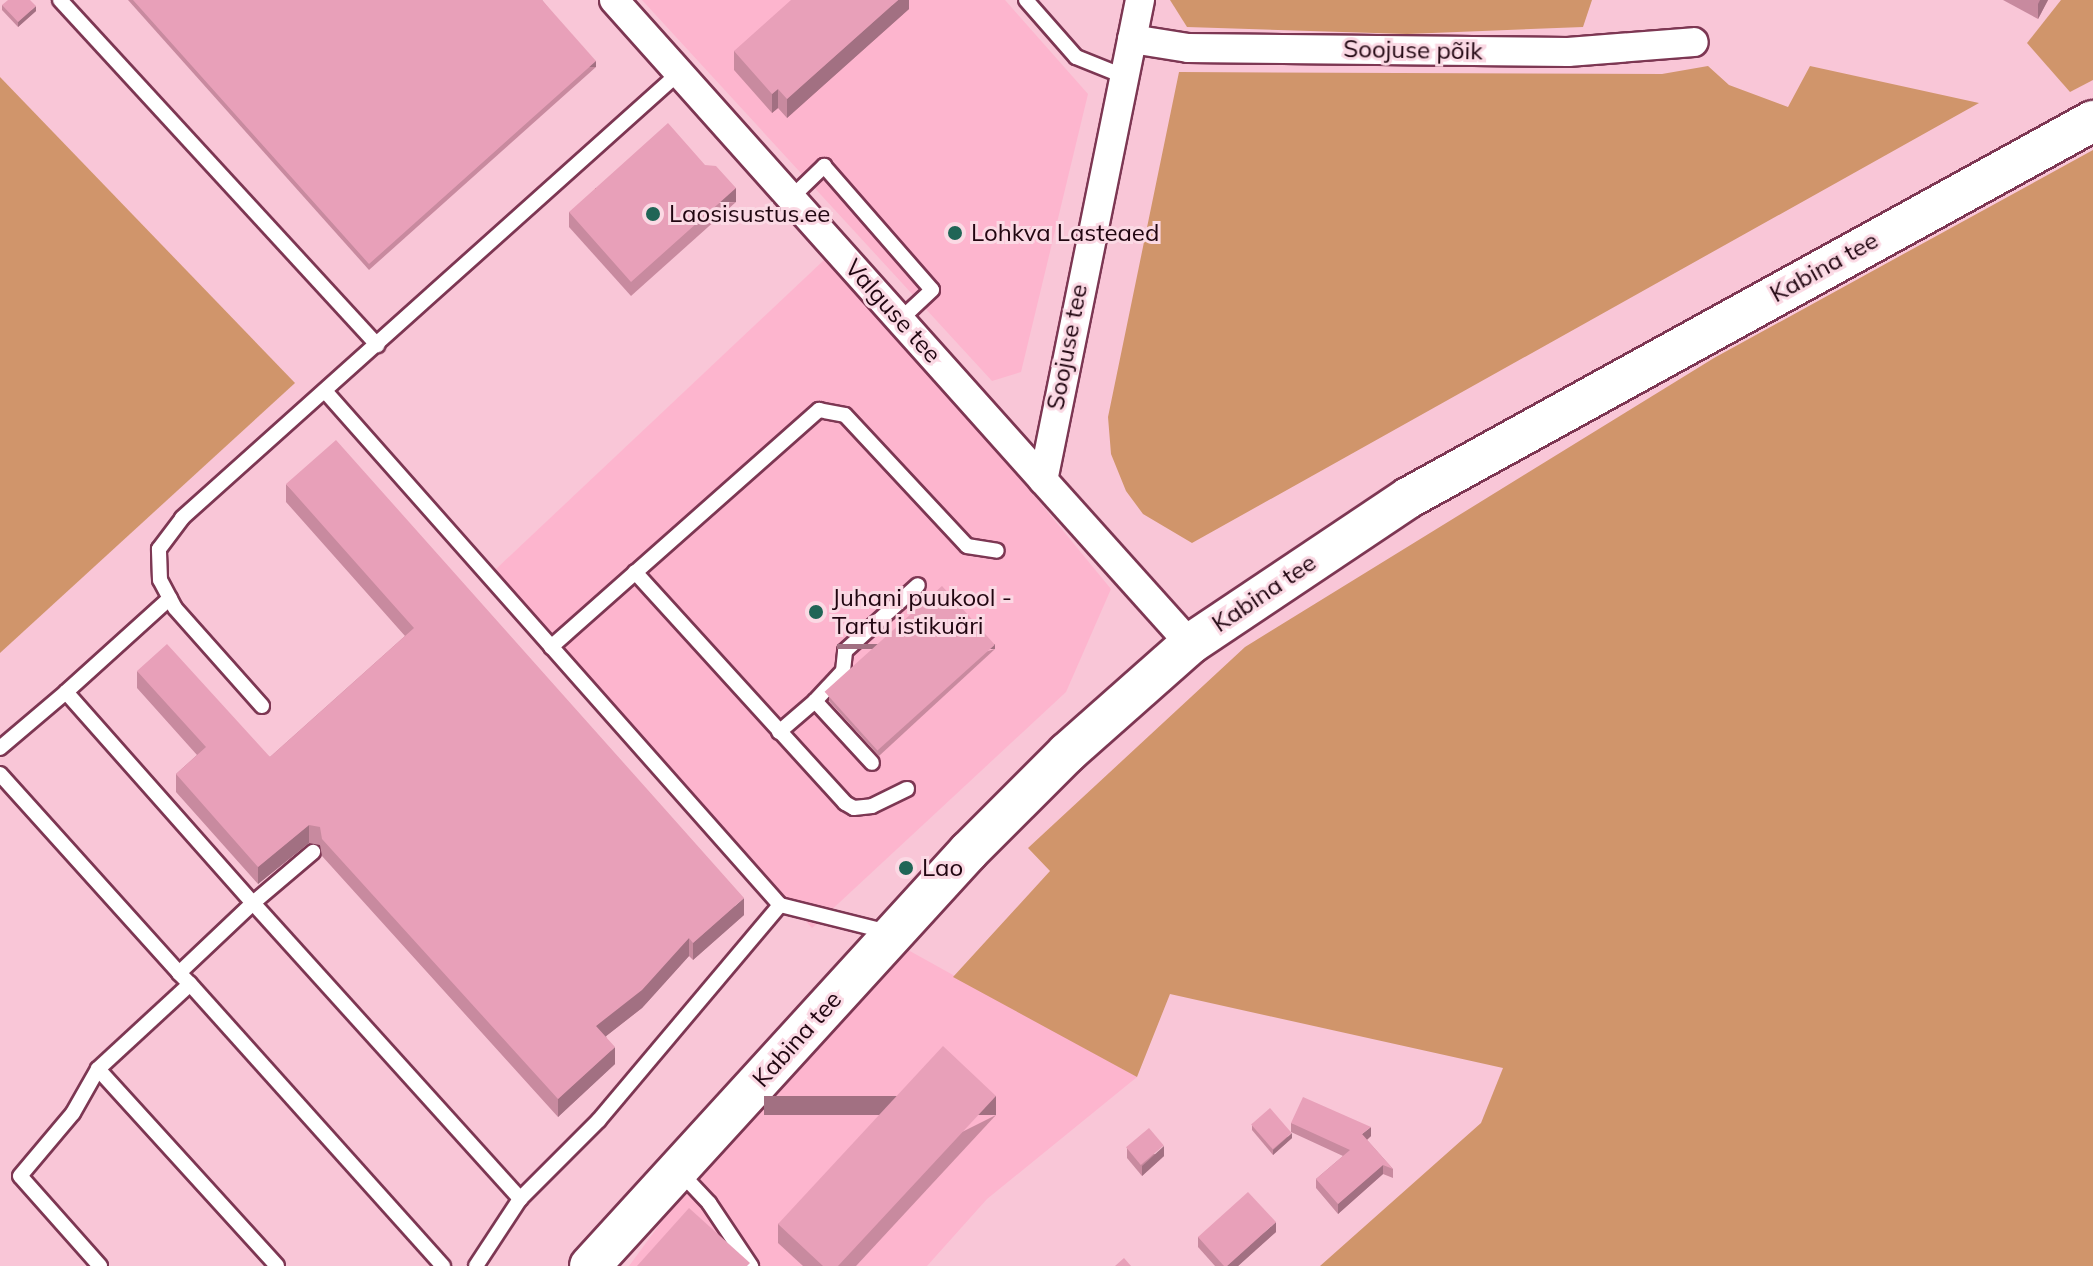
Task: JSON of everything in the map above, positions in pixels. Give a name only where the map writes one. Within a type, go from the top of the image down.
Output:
[{"type":"street","name":"Valguse tee","points":[[614,0],[1043,480]]},
{"type":"street","name":"Soojuse tee","points":[[1043,480],[1140,0]]},
{"type":"street","name":"Soojuse põik","points":[[1132,39],[1188,48],[1568,52],[1694,42]]},
{"type":"street","name":"Kabina tee","points":[[590,1266],[892,934],[1067,753],[1190,644],[1408,498],[2093,121]]},
{"type":"street","points":[[1043,480],[1190,644]]},
{"type":"lane","points":[[60,0],[377,345]]},
{"type":"lane","points":[[1026,0],[1076,57],[1123,76]]},
{"type":"lane","points":[[262,706],[170,598],[160,580],[159,549],[182,518],[680,72]]},
{"type":"lane","points":[[792,197],[824,166],[932,290],[901,319]]},
{"type":"lane","points":[[325,391],[780,905],[892,934]]},
{"type":"lane","points":[[551,647],[819,410],[845,415],[967,546],[997,551]]},
{"type":"lane","points":[[635,572],[779,732],[854,808],[882,803],[907,789]]},
{"type":"lane","points":[[779,732],[843,671],[845,651],[918,585]]},
{"type":"lane","points":[[0,748],[170,598]]},
{"type":"lane","points":[[66,692],[520,1199]]},
{"type":"lane","points":[[815,701],[872,763]]},
{"type":"lane","points":[[0,774],[443,1266]]},
{"type":"lane","points":[[179,973],[313,852]]},
{"type":"lane","points":[[476,1266],[520,1199],[599,1120],[780,905]]},
{"type":"lane","points":[[100,1266],[20,1176],[73,1113],[98,1069],[190,984]]},
{"type":"lane","points":[[98,1069],[277,1266]]},
{"type":"lane","points":[[627,1250],[678,1170],[709,1203],[751,1266]]},
{"type":"shaded area","name":"Lohkva Lasteaed","points":[[642,0],[1005,0],[1088,94],[1021,372],[992,381]]},
{"type":"shaded area","points":[[1170,0],[1592,0],[1583,27],[1407,34],[1187,27]]},
{"type":"shaded area","points":[[2061,0],[2093,0],[2093,80],[2070,92],[2027,43]]},
{"type":"shaded area","points":[[1708,66],[1729,85],[1788,107],[1810,66],[1979,103],[1192,543],[1143,514],[1126,491],[1111,454],[1108,417],[1179,72],[1662,74]]},
{"type":"shaded area","points":[[0,77],[295,383],[0,653]]},
{"type":"shaded area","points":[[2093,150],[2093,1266],[1320,1266],[1481,1123],[1503,1068],[1170,994],[1137,1077],[953,977],[1050,871],[1028,848],[1245,647],[1714,358]]},
{"type":"shaded area","name":"Juhani puukool - Tartu istikuäri","points":[[824,260],[1005,460],[1111,589],[1066,692],[812,928],[495,570]]},
{"type":"shaded area","points":[[908,950],[1137,1077],[987,1199],[927,1266],[629,1266],[668,1213]]},
{"type":"building","points":[[8,0],[30,0],[36,6],[18,22],[2,5]]},
{"type":"building","points":[[133,0],[542,0],[596,61],[369,264]]},
{"type":"building","points":[[791,0],[898,0],[787,99],[778,89],[772,94],[734,51]]},
{"type":"building","name":"Laosisustus.ee","points":[[668,123],[705,165],[716,166],[736,188],[631,282],[569,212]]},
{"type":"building","points":[[336,440],[744,898],[693,943],[689,938],[642,990],[596,1026],[615,1047],[558,1099],[322,839],[320,827],[309,825],[258,867],[176,774],[206,747],[137,671],[167,644],[270,757],[414,628],[286,484]]},
{"type":"building","points":[[942,586],[995,645],[877,750],[825,692]]},
{"type":"building","points":[[943,1046],[996,1096],[838,1266],[823,1266],[778,1224]]},
{"type":"building","points":[[1303,1097],[1371,1127],[1362,1134],[1393,1169],[1383,1165],[1338,1204],[1316,1179],[1350,1150],[1291,1123]]},
{"type":"building","points":[[1270,1108],[1292,1133],[1273,1149],[1251,1124]]},
{"type":"building","points":[[1149,1128],[1164,1146],[1141,1165],[1126,1147]]},
{"type":"building","points":[[1248,1192],[1276,1222],[1224,1266],[1198,1237]]},
{"type":"building","points":[[689,1208],[750,1263],[747,1266],[637,1266]]},
{"type":"building","points":[[1124,1258],[1131,1266],[1115,1266]]},
{"type":"place","name":"Laosisustus.ee","points":[[653,214]]},
{"type":"place","name":"Lohkva Lasteaed","points":[[955,233]]},
{"type":"place","name":"Juhani puukool - Tartu istikuäri","points":[[816,612]]},
{"type":"place","name":"Lao","points":[[906,868]]}]
